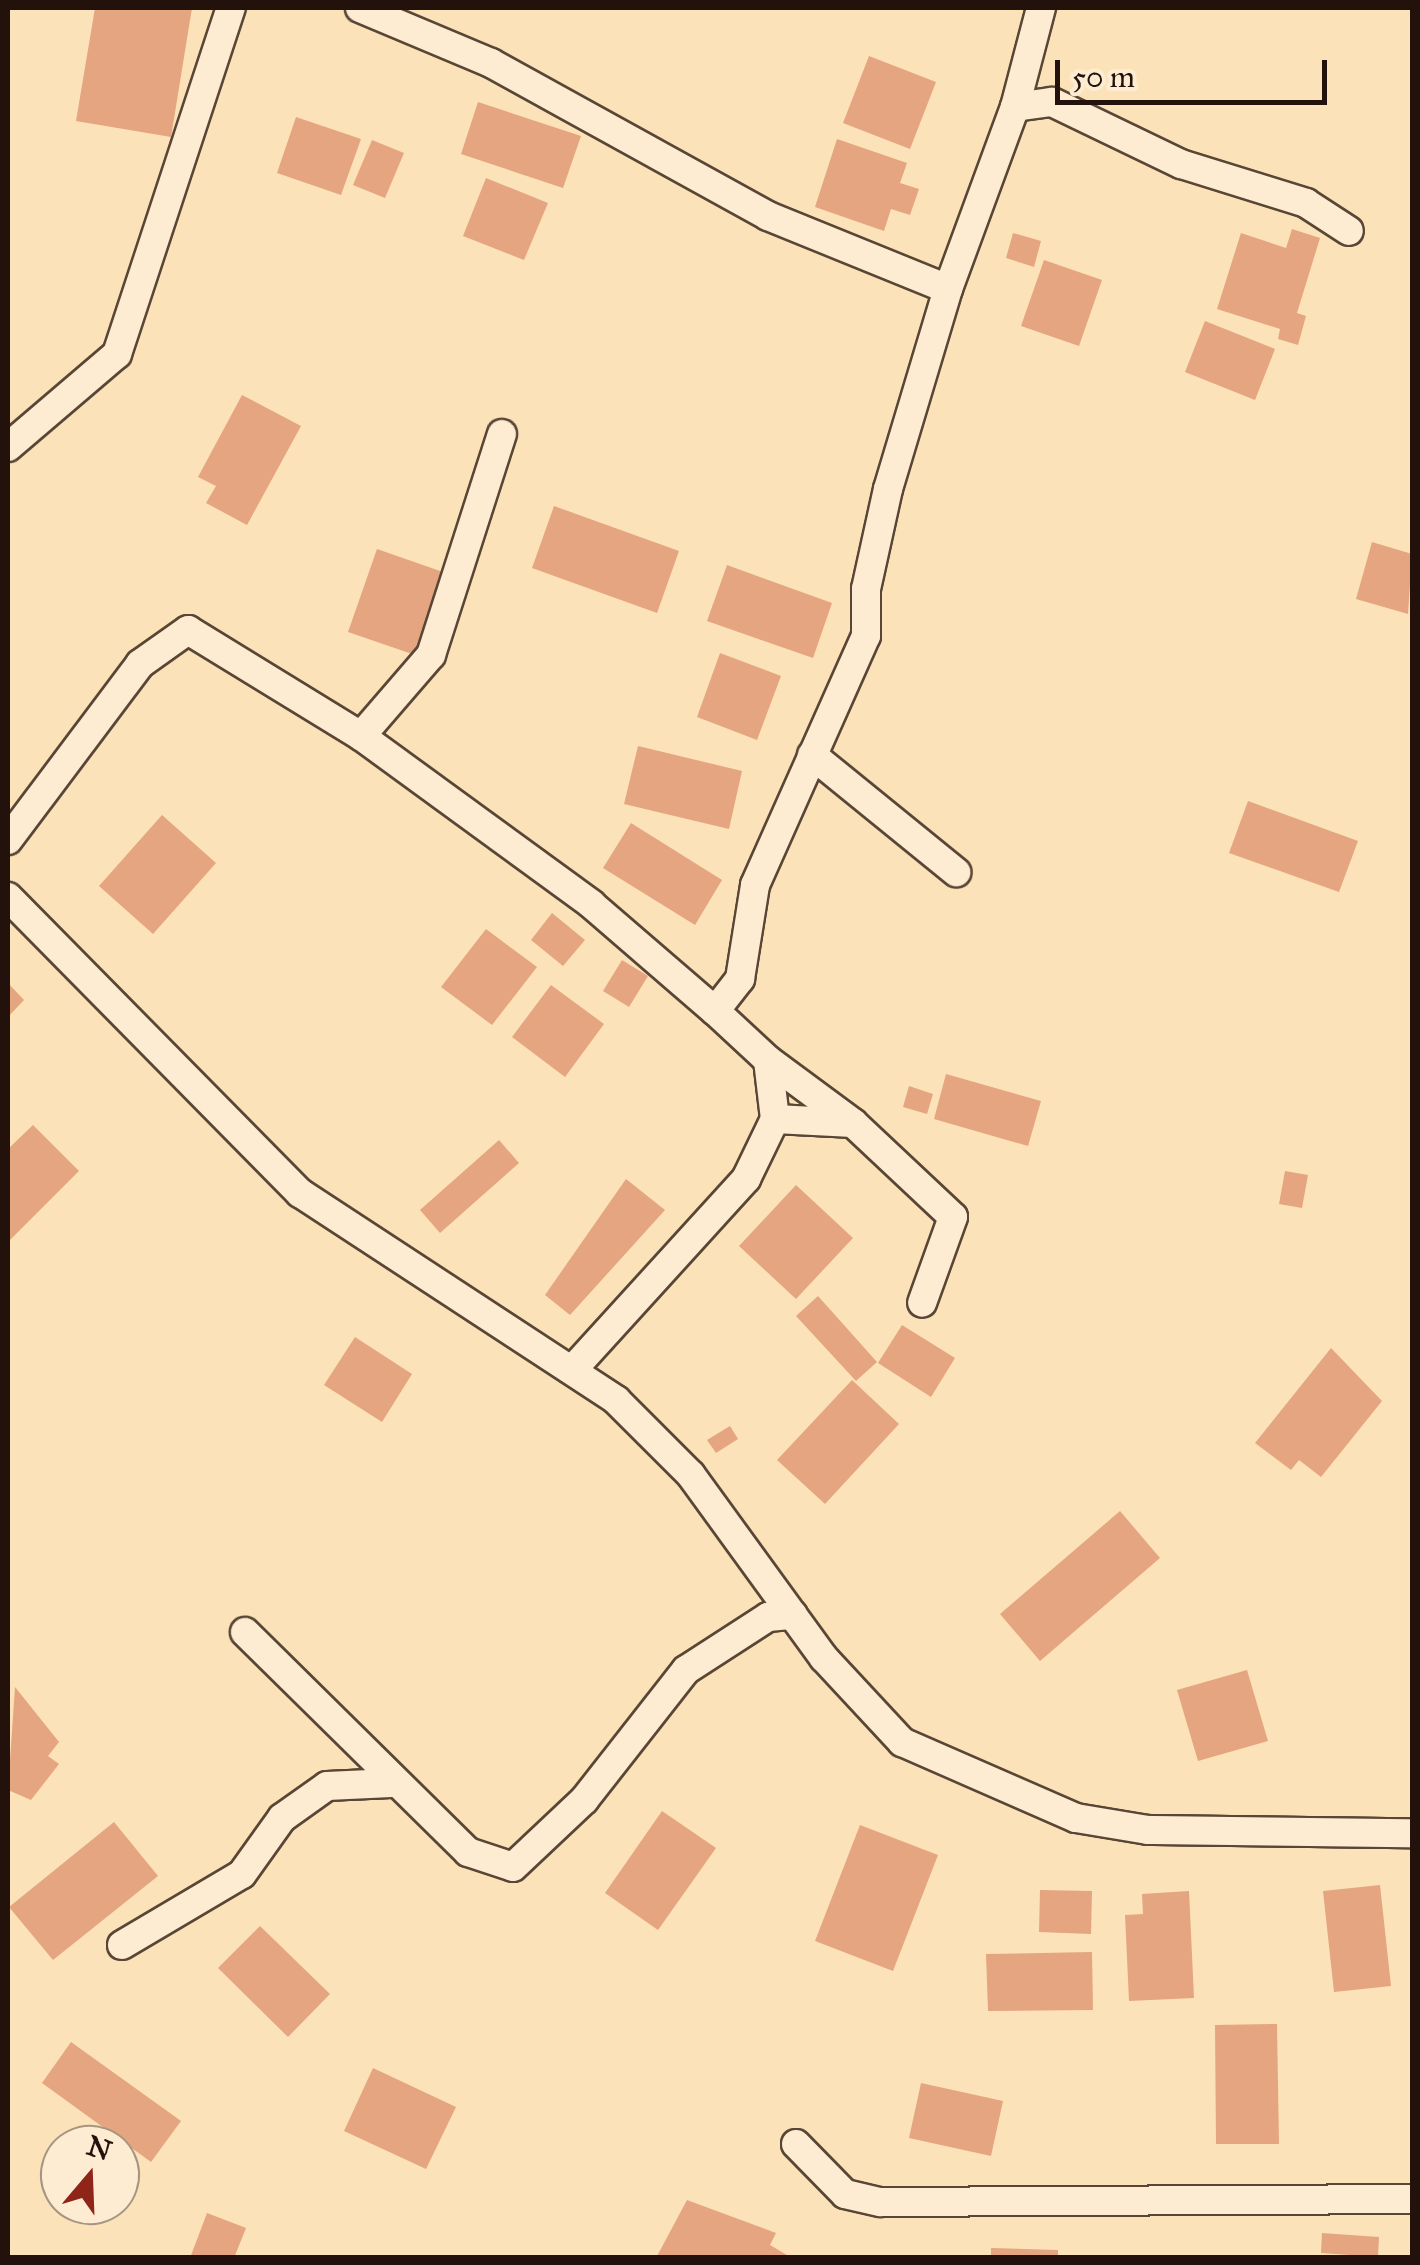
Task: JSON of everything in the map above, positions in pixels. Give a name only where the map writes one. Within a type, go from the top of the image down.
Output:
[{"type":"street","points":[[8,447],[117,354],[231,8]]},
{"type":"street","points":[[360,8],[491,63],[768,216],[948,289]]},
{"type":"street","points":[[715,1012],[740,979],[755,885],[866,636],[866,588],[888,489],[948,289],[1015,107],[1041,8]]},
{"type":"street","points":[[1015,107],[1052,102],[1181,164],[1306,204],[1349,230]]},
{"type":"street","points":[[360,736],[430,655],[502,434]]},
{"type":"street","points":[[8,840],[140,664],[188,630],[360,736],[591,904],[768,1060],[853,1123],[954,1217],[922,1304]]},
{"type":"street","points":[[812,755],[956,872]]},
{"type":"street","points":[[8,897],[300,1192],[574,1368],[692,1475],[794,1615],[902,1742],[1076,1818],[1148,1830],[1412,1833]]},
{"type":"street","points":[[574,1368],[746,1179],[775,1119],[768,1060]]},
{"type":"street","points":[[775,1119],[853,1123]]},
{"type":"street","points":[[245,1632],[391,1782],[468,1852],[512,1867],[584,1800],[686,1670],[768,1617],[794,1615]]},
{"type":"street","points":[[122,1944],[242,1874],[282,1818],[327,1786],[391,1782]]},
{"type":"street","points":[[796,2144],[845,2194],[881,2202],[1412,2199]]},
{"type":"building","points":[[95,8],[192,8],[171,137],[76,121]]},
{"type":"building","points":[[869,56],[936,82],[910,149],[843,123]]},
{"type":"building","points":[[478,102],[581,136],[563,188],[461,154]]},
{"type":"building","points":[[296,117],[361,139],[341,195],[277,173]]},
{"type":"building","points":[[837,139],[907,163],[900,183],[919,189],[910,215],[891,209],[884,231],[815,207]]},
{"type":"building","points":[[372,140],[404,153],[385,198],[353,185]]},
{"type":"building","points":[[486,178],[548,203],[524,260],[463,236]]},
{"type":"building","points":[[1292,229],[1320,238],[1297,313],[1306,316],[1298,345],[1278,339],[1280,329],[1217,309],[1241,233],[1286,248]]},
{"type":"building","points":[[1013,233],[1041,241],[1034,267],[1006,258]]},
{"type":"building","points":[[1044,260],[1102,280],[1079,346],[1021,326]]},
{"type":"building","points":[[1205,321],[1275,349],[1255,400],[1185,372]]},
{"type":"building","points":[[242,395],[301,426],[247,525],[206,503],[216,486],[198,477]]},
{"type":"building","points":[[554,506],[679,551],[657,613],[532,568]]},
{"type":"building","points":[[1372,542],[1412,554],[1408,614],[1356,599]]},
{"type":"building","points":[[377,549],[443,572],[415,655],[348,632]]},
{"type":"building","points":[[727,565],[832,603],[813,658],[707,621]]},
{"type":"building","points":[[720,653],[781,676],[757,740],[697,717]]},
{"type":"building","points":[[638,746],[742,771],[729,829],[624,804]]},
{"type":"building","points":[[1248,801],[1358,841],[1339,892],[1229,853]]},
{"type":"building","points":[[162,815],[216,863],[153,934],[99,886]]},
{"type":"building","points":[[631,823],[722,880],[695,925],[603,868]]},
{"type":"building","points":[[552,913],[585,940],[563,966],[531,940]]},
{"type":"building","points":[[486,929],[537,967],[492,1025],[441,987]]},
{"type":"building","points":[[622,960],[648,976],[629,1007],[603,991]]},
{"type":"building","points":[[8,983],[24,1000],[8,1017]]},
{"type":"building","points":[[551,985],[604,1024],[565,1077],[512,1037]]},
{"type":"building","points":[[946,1074],[1041,1101],[1028,1146],[934,1119]]},
{"type":"building","points":[[909,1086],[933,1094],[927,1114],[903,1107]]},
{"type":"building","points":[[33,1125],[79,1171],[8,1242],[8,1149]]},
{"type":"building","points":[[499,1140],[519,1163],[440,1233],[420,1210]]},
{"type":"building","points":[[1285,1171],[1308,1175],[1302,1208],[1279,1204]]},
{"type":"building","points":[[626,1179],[665,1210],[570,1315],[545,1295]]},
{"type":"building","points":[[796,1185],[853,1238],[796,1299],[739,1246]]},
{"type":"building","points":[[818,1296],[877,1362],[856,1381],[796,1316]]},
{"type":"building","points":[[902,1325],[955,1358],[931,1397],[878,1363]]},
{"type":"building","points":[[355,1337],[412,1374],[382,1422],[324,1385]]},
{"type":"building","points":[[1331,1348],[1382,1401],[1321,1477],[1299,1460],[1291,1470],[1255,1443]]},
{"type":"building","points":[[852,1380],[899,1424],[825,1504],[777,1460]]},
{"type":"building","points":[[730,1426],[738,1439],[716,1453],[707,1440]]},
{"type":"building","points":[[1120,1511],[1160,1558],[1040,1661],[1000,1614]]},
{"type":"building","points":[[1247,1670],[1268,1741],[1198,1761],[1177,1690]]},
{"type":"building","points":[[15,1687],[59,1742],[48,1756],[59,1764],[31,1800],[8,1790]]},
{"type":"building","points":[[662,1811],[716,1848],[658,1930],[605,1893]]},
{"type":"building","points":[[114,1822],[158,1876],[53,1960],[9,1907]]},
{"type":"building","points":[[860,1825],[938,1855],[893,1971],[815,1941]]},
{"type":"building","points":[[1380,1885],[1391,1986],[1334,1992],[1323,1891]]},
{"type":"building","points":[[1040,1890],[1092,1891],[1091,1934],[1039,1932]]},
{"type":"building","points":[[1189,1891],[1194,1998],[1129,2001],[1125,1915],[1143,1914],[1142,1894]]},
{"type":"building","points":[[260,1926],[330,1994],[288,2037],[218,1968]]},
{"type":"building","points":[[1092,1952],[1093,2010],[988,2011],[986,1954]]},
{"type":"building","points":[[1277,2024],[1279,2144],[1216,2144],[1215,2025]]},
{"type":"building","points":[[71,2042],[181,2121],[151,2162],[140,2154],[140,2125],[100,2125],[42,2083]]},
{"type":"building","points":[[373,2068],[456,2107],[426,2169],[344,2131]]},
{"type":"building","points":[[921,2083],[1003,2101],[991,2156],[909,2138]]},
{"type":"building","points":[[687,2200],[776,2233],[770,2245],[792,2258],[656,2258]]},
{"type":"building","points":[[207,2213],[246,2228],[234,2258],[190,2258]]},
{"type":"building","points":[[1322,2233],[1379,2237],[1378,2257],[1321,2253]]},
{"type":"building","points":[[991,2248],[1058,2250],[1058,2258],[991,2258]]}]
